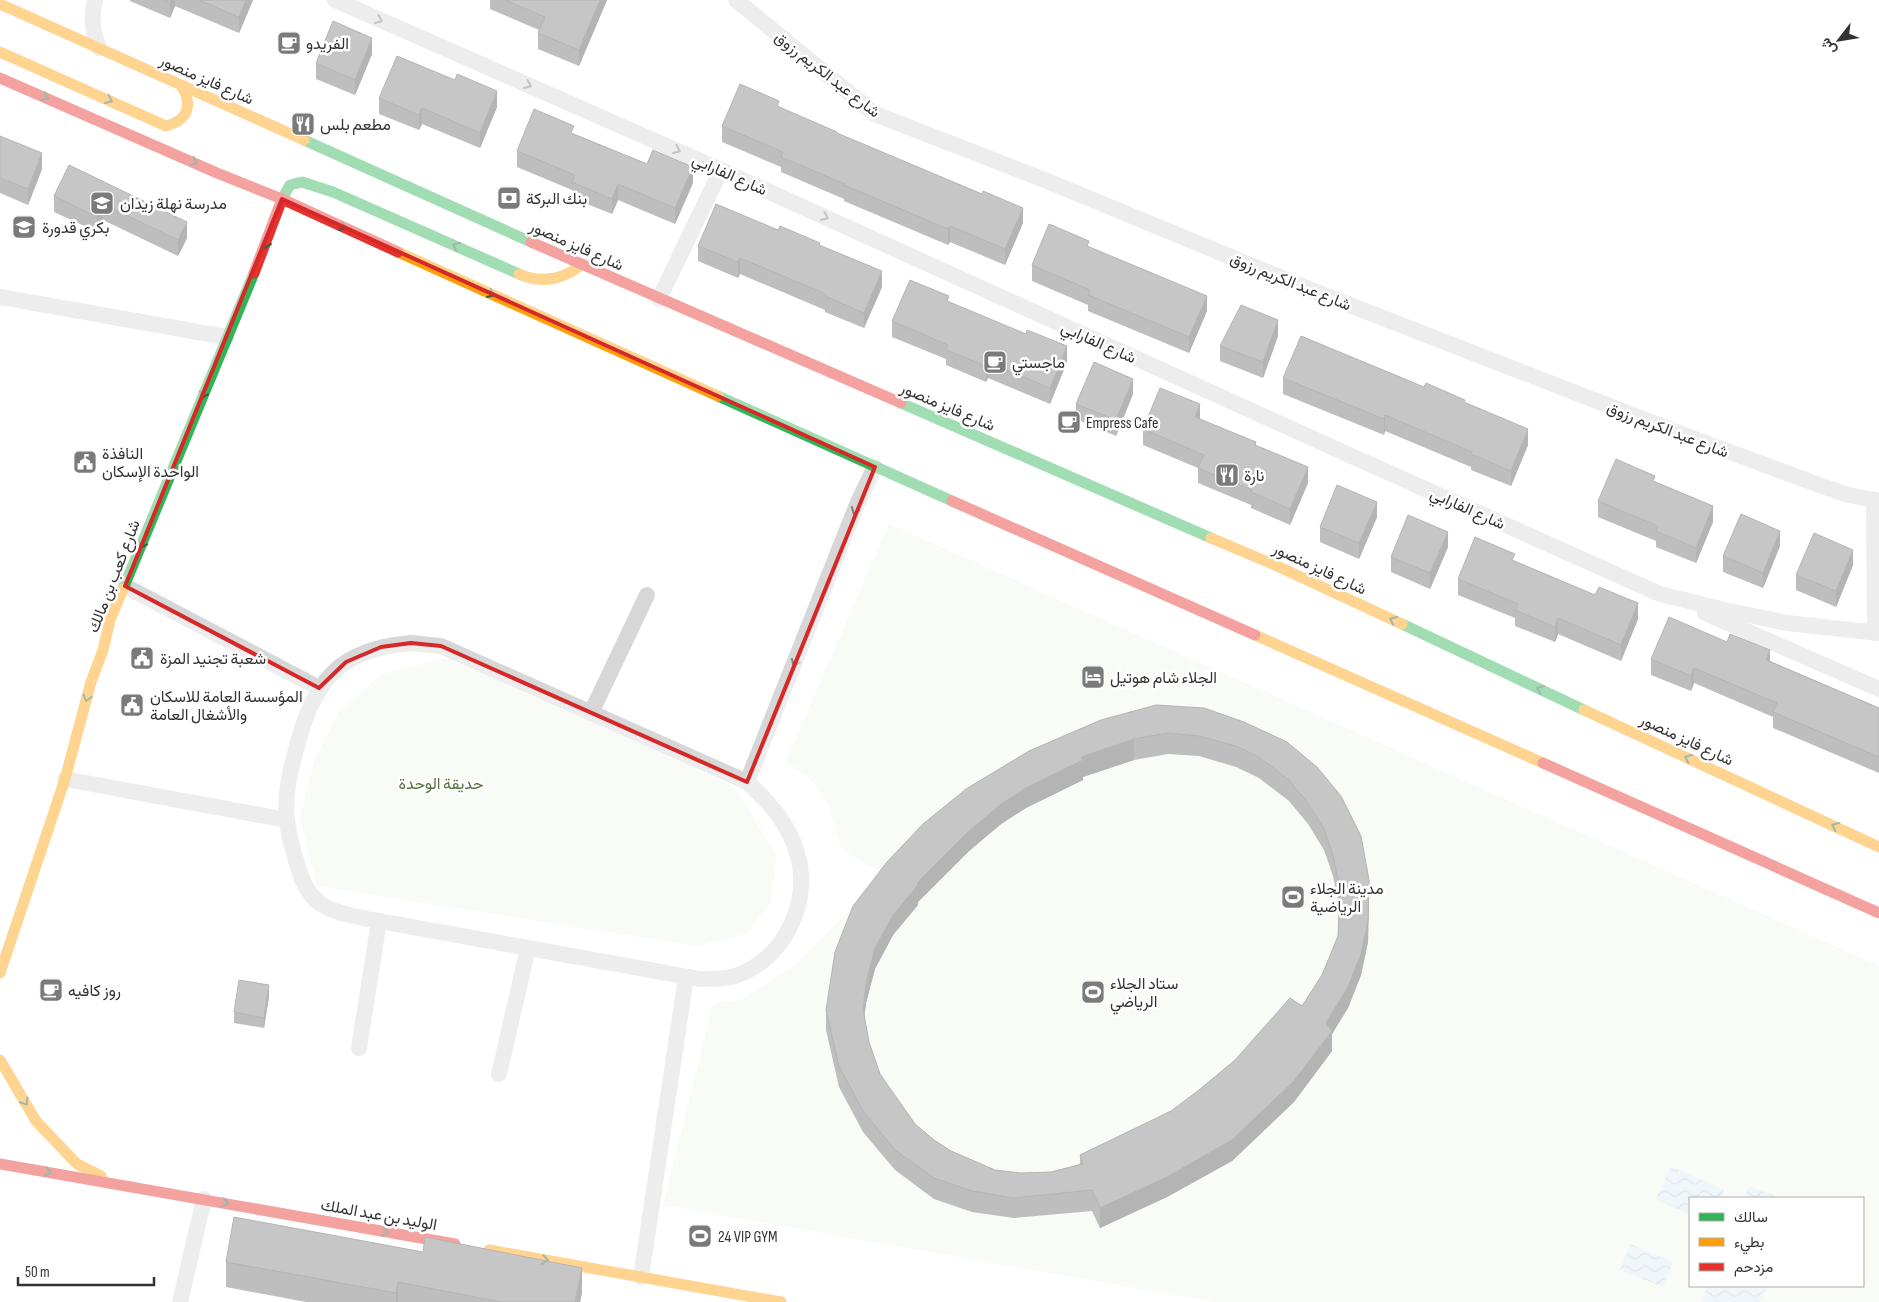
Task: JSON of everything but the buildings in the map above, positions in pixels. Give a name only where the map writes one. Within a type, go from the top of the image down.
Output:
[{"type":"main road","name":"شارع فايز منصور","points":[[0,4],[580,265],[1277,566],[1879,847]]},
{"type":"main road","points":[[0,52],[166,126],[180,121],[186,115],[188,99],[186,91],[180,84]]},
{"type":"main road","points":[[0,78],[217,173],[282,199],[876,468],[1191,606],[1879,913]]},
{"type":"main road","points":[[282,199],[290,185],[302,182],[333,192],[529,278],[538,280],[548,281],[566,276],[580,265]]},
{"type":"main road","name":"شارع كعب بن مالك","points":[[0,973],[64,779],[91,682],[103,650],[110,620],[226,337],[263,252],[282,199]]},
{"type":"main road","points":[[0,1060],[36,1121],[77,1164],[118,1184]]},
{"type":"main road","name":"الوليد بن عبد الملك","points":[[0,1164],[781,1302]]},
{"type":"street","points":[[95,0],[92,26],[99,48]]},
{"type":"street","name":"شارع الفارابي","points":[[334,0],[721,170],[1660,594],[1787,623],[1877,633]]},
{"type":"street","name":"شارع عبد الكريم رزوق","points":[[736,0],[875,114],[1047,181],[1311,290],[1688,437],[1822,486],[1877,501]]},
{"type":"street","points":[[659,299],[721,170]]},
{"type":"street","points":[[0,297],[226,337]]},
{"type":"street","points":[[747,782],[858,502],[876,468]]},
{"type":"street","points":[[1877,501],[1877,633]]},
{"type":"street","points":[[125,586],[319,688]]},
{"type":"street","points":[[1660,594],[1879,689]]},
{"type":"street","points":[[591,713],[647,595]]},
{"type":"street","points":[[396,644],[441,646],[591,713],[747,782],[766,800],[782,820],[798,854],[801,894],[796,914],[788,932],[776,948],[761,962],[744,973],[715,979],[686,977],[379,921],[330,910],[314,899],[304,884],[291,844],[287,820],[286,803],[291,768],[304,722],[319,688],[331,674],[346,662],[363,654],[396,644]]},
{"type":"street","points":[[64,779],[287,820]]},
{"type":"street","points":[[359,1048],[379,921]]},
{"type":"street","points":[[499,1074],[528,948]]},
{"type":"street","points":[[640,1277],[686,977]]},
{"type":"street","points":[[180,1302],[204,1200]]},
{"type":"highlighted area","points":[[282,199],[875,467],[747,782],[441,646],[411,643],[381,647],[346,662],[319,688],[125,586]]},
{"type":"green space","name":"مدينة الجلاء الرياضية","points":[[889,524],[1879,966],[1879,1302],[1215,1302],[663,1205],[713,1004],[742,999],[797,964],[884,874],[841,849],[829,805],[811,780],[786,761]]},
{"type":"green space","name":"حديقة الوحدة","points":[[454,656],[734,787],[777,855],[770,904],[746,934],[697,946],[317,886],[300,818],[314,761],[339,711],[382,674]]},
{"type":"water","points":[[1671,1166],[1724,1190],[1721,1197],[1689,1197],[1689,1215],[1656,1199]]},
{"type":"water","points":[[1749,1186],[1776,1197],[1744,1197]]},
{"type":"water","points":[[1630,1244],[1673,1262],[1663,1287],[1620,1270]]},
{"type":"water","points":[[1708,1287],[1767,1287],[1760,1302],[1701,1302]]},
{"type":"traffic: fast","points":[[304,140],[531,242]]},
{"type":"traffic: fast","points":[[282,199],[290,185],[302,182],[333,192],[519,274]]},
{"type":"traffic: fast","points":[[123,589],[254,273]]},
{"type":"traffic: fast","points":[[718,396],[952,501]]},
{"type":"traffic: fast","points":[[901,403],[1211,538]]},
{"type":"traffic: fast","points":[[1402,624],[1584,710]]},
{"type":"traffic: slow","points":[[0,4],[304,140]]},
{"type":"traffic: slow","points":[[0,52],[166,126],[180,120],[187,110],[187,99],[181,85]]},
{"type":"traffic: slow","points":[[398,252],[718,396]]},
{"type":"traffic: slow","points":[[519,274],[536,279],[552,279],[567,274],[581,265]]},
{"type":"traffic: slow","points":[[1211,538],[1277,566],[1402,624]]},
{"type":"traffic: slow","points":[[0,973],[65,779],[110,620],[123,589]]},
{"type":"traffic: slow","points":[[1255,635],[1543,763]]},
{"type":"traffic: slow","points":[[1584,710],[1879,847]]},
{"type":"traffic: slow","points":[[0,1060],[36,1121],[77,1164],[101,1176]]},
{"type":"traffic: slow","points":[[489,1250],[781,1302]]},
{"type":"traffic: jam","points":[[0,78],[217,173],[282,199],[398,252]]},
{"type":"traffic: jam","points":[[254,273],[282,199]]},
{"type":"traffic: jam","points":[[531,242],[901,403]]},
{"type":"traffic: jam","points":[[952,501],[1255,635]]},
{"type":"traffic: jam","points":[[1543,763],[1879,913]]},
{"type":"traffic: jam","points":[[0,1164],[455,1244]]},
{"type":"place","name":"الفريدو","points":[[289,43]]},
{"type":"place","name":"مطعم بلس","points":[[303,124]]},
{"type":"place","name":"بنك البركة","points":[[509,198]]},
{"type":"place","name":"مدرسة نهلة زيدان","points":[[102,203]]},
{"type":"place","name":"بكري قدورة","points":[[24,227]]},
{"type":"place","name":"ماجستي","points":[[995,362]]},
{"type":"place","name":"Empress Cafe","points":[[1069,422]]},
{"type":"place","name":"النافذة الواحدة الإسكان","points":[[85,462]]},
{"type":"place","name":"نارة","points":[[1227,475]]},
{"type":"place","name":"شعبة تجنيد المزة","points":[[142,658]]},
{"type":"place","name":"الجلاء شام هوتيل","points":[[1093,677]]},
{"type":"place","name":"المؤسسة العامة للاسكان والأشغال العامة","points":[[132,705]]},
{"type":"place","name":"مدينة الجلاء الرياضية","points":[[1293,897]]},
{"type":"place","name":"روز كافيه","points":[[51,990]]},
{"type":"place","name":"ستاد الجلاء الرياضي","points":[[1093,992]]},
{"type":"place","name":"24 VIP GYM","points":[[700,1236]]}]
